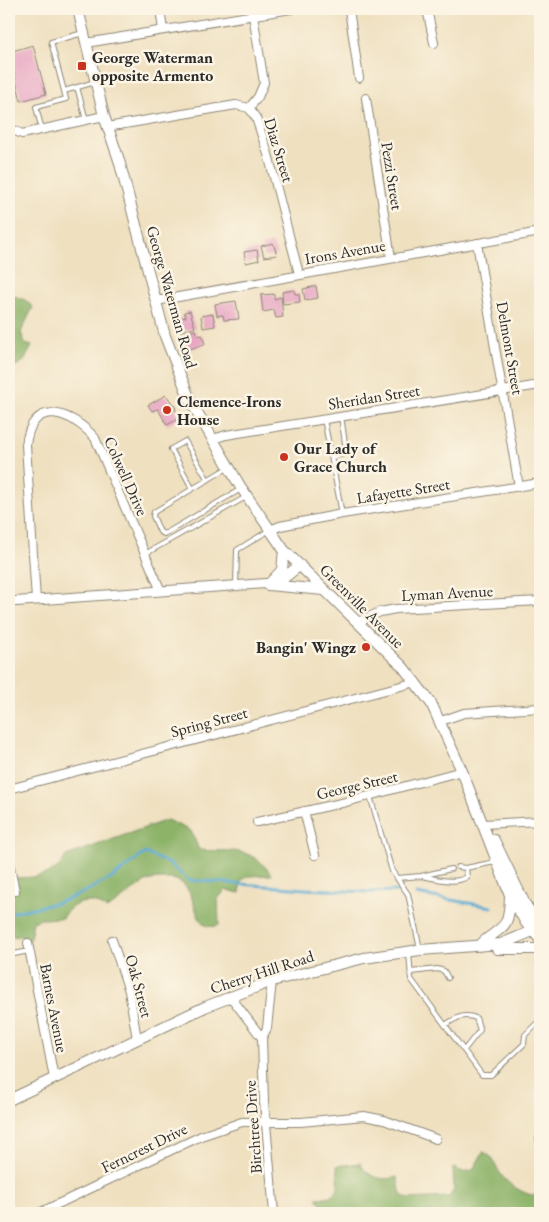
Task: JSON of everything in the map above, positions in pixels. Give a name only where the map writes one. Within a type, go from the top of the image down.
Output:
[{"type":"main road","name":"George Waterman Road","points":[[78,9],[107,127],[119,160],[156,301],[178,373],[190,400],[229,468],[284,550],[300,565]]},
{"type":"main road","points":[[268,585],[282,570],[284,550]]},
{"type":"main road","name":"Greenville Avenue","points":[[280,580],[300,565],[416,682],[441,720],[500,861],[538,931]]},
{"type":"main road","points":[[268,585],[324,590]]},
{"type":"main road","name":"Greenville Avenue","points":[[500,861],[510,895],[538,931]]},
{"type":"main road","points":[[478,946],[505,925],[510,910],[510,895]]},
{"type":"main road","name":"Cherry Hill Road","points":[[9,1100],[230,996],[272,981],[364,958],[420,950],[501,944],[538,931]]},
{"type":"main road","points":[[444,948],[459,950],[540,949]]},
{"type":"street","points":[[160,9],[163,30]]},
{"type":"street","points":[[85,38],[163,30],[253,12],[291,9]]},
{"type":"street","points":[[349,9],[359,78]]},
{"type":"street","points":[[427,9],[434,42]]},
{"type":"street","name":"Diaz Street","points":[[253,12],[264,83],[258,97],[249,108],[256,118],[268,154],[300,274]]},
{"type":"street","name":"Pezzi Street","points":[[366,98],[391,258]]},
{"type":"street","points":[[107,127],[236,105],[249,108]]},
{"type":"street","points":[[9,128],[22,134],[104,116]]},
{"type":"street","name":"Irons Avenue","points":[[156,301],[540,232]]},
{"type":"street","name":"Delmont Street","points":[[477,243],[519,487]]},
{"type":"street","name":"Sheridan Street","points":[[213,439],[226,435],[540,384]]},
{"type":"street","name":"Colwell Drive","points":[[36,600],[26,445],[32,424],[46,414],[58,414],[76,420],[95,438],[161,592]]},
{"type":"street","name":"Lafayette Street","points":[[270,530],[280,526],[342,514],[540,483]]},
{"type":"street","name":"Greenville Avenue","points":[[9,602],[268,585],[280,580]]},
{"type":"street","name":"Lyman Avenue","points":[[358,622],[380,612],[396,609],[540,601]]},
{"type":"street","name":"Spring Street","points":[[9,789],[416,682]]},
{"type":"street","points":[[441,720],[464,713],[540,708]]},
{"type":"street","name":"George Street","points":[[256,822],[370,796],[462,771]]},
{"type":"street","points":[[304,811],[315,855]]},
{"type":"street","points":[[484,824],[540,821]]},
{"type":"street","points":[[9,863],[15,891]]},
{"type":"street","name":"Oak Street","points":[[112,940],[129,991],[137,1039]]},
{"type":"street","name":"Barnes Avenue","points":[[28,947],[54,1078]]},
{"type":"street","name":"Birchtree Drive","points":[[272,981],[267,1028],[262,1038],[266,1121],[274,1213]]},
{"type":"street","points":[[230,996],[262,1038]]},
{"type":"street","name":"Ferncrest Drive","points":[[39,1213],[217,1130],[242,1122],[301,1122],[364,1116],[384,1120],[436,1139]]},
{"type":"lane","points":[[42,130],[36,107],[66,99],[51,42],[85,38]]},
{"type":"lane","points":[[64,91],[95,82]]},
{"type":"lane","points":[[77,87],[86,120]]},
{"type":"lane","points":[[331,457],[343,454],[346,450],[341,416]]},
{"type":"lane","points":[[324,419],[342,514]]},
{"type":"lane","points":[[192,488],[171,449],[185,441],[208,480]]},
{"type":"lane","points":[[229,468],[154,512],[152,516],[160,532],[164,534],[245,493]]},
{"type":"lane","points":[[145,554],[245,493]]},
{"type":"lane","points":[[236,587],[237,550],[270,530]]},
{"type":"lane","points":[[370,796],[392,871],[408,894],[420,950]]},
{"type":"lane","points":[[458,867],[466,868],[500,861]]},
{"type":"lane","points":[[421,876],[449,881],[464,879],[468,872],[466,868]]},
{"type":"lane","points":[[397,878],[421,876],[450,869]]},
{"type":"lane","points":[[9,954],[28,947]]},
{"type":"lane","points":[[409,952],[411,978],[482,1075],[491,1075],[524,1044],[525,1035],[540,1020]]},
{"type":"lane","points":[[411,972],[437,969],[444,971],[448,978]]},
{"type":"lane","points":[[445,1025],[459,1016],[468,1015],[476,1018],[480,1030],[464,1050]]},
{"type":"lane","points":[[540,1129],[538,1140],[540,1145]]},
{"type":"green space","points":[[9,294],[25,300],[33,307],[21,332],[25,344],[32,346],[24,361],[9,370]]},
{"type":"green space","points":[[167,820],[191,831],[199,850],[231,851],[248,854],[263,865],[272,875],[248,876],[241,881],[240,893],[225,890],[218,899],[219,925],[209,926],[202,922],[185,886],[176,880],[158,879],[144,883],[106,909],[94,903],[82,903],[71,908],[62,918],[41,919],[33,922],[29,943],[21,936],[9,937],[9,867],[14,878],[44,875],[56,869],[66,856]]},
{"type":"green space","points":[[483,1152],[491,1158],[500,1173],[511,1185],[531,1195],[536,1196],[540,1193],[540,1213],[326,1213],[317,1198],[331,1195],[338,1190],[337,1166],[360,1163],[367,1172],[376,1177],[386,1179],[397,1177],[401,1195],[409,1199],[449,1197],[454,1190],[453,1168],[463,1172],[473,1170]]},
{"type":"building","points":[[33,45],[46,94],[21,101],[9,52]]},
{"type":"building","points":[[273,243],[277,255],[264,257],[261,246]]},
{"type":"building","points":[[257,250],[259,260],[246,263],[244,252]]},
{"type":"building","points":[[316,286],[318,298],[305,300],[303,289]]},
{"type":"building","points":[[294,290],[295,294],[299,294],[300,302],[283,304],[282,292]]},
{"type":"building","points":[[274,294],[274,299],[281,297],[283,317],[276,318],[274,310],[263,312],[261,295]]},
{"type":"building","points":[[236,301],[239,319],[224,320],[223,315],[217,316],[215,304]]},
{"type":"building","points":[[190,311],[195,328],[181,331],[178,319],[186,317],[184,312]]},
{"type":"building","points":[[213,314],[215,326],[203,328],[201,316]]},
{"type":"building","points":[[195,330],[197,336],[202,335],[205,344],[187,350],[184,340],[188,338],[186,333]]},
{"type":"building","name":"Clemence-Irons House","points":[[166,395],[176,408],[180,418],[167,425],[158,409],[152,411],[148,405]]},
{"type":"waterway","points":[[9,913],[57,903],[78,895],[112,878],[145,853],[170,864],[188,880],[305,889],[370,892],[398,891]]},
{"type":"waterway","points":[[416,894],[492,907]]},
{"type":"place","name":"George Waterman opposite Armento","points":[[82,66]]},
{"type":"place","name":"Clemence-Irons House","points":[[167,410]]},
{"type":"place","name":"Our Lady of Grace Church","points":[[284,457]]},
{"type":"place","name":"Bangin' Wingz","points":[[366,647]]}]
